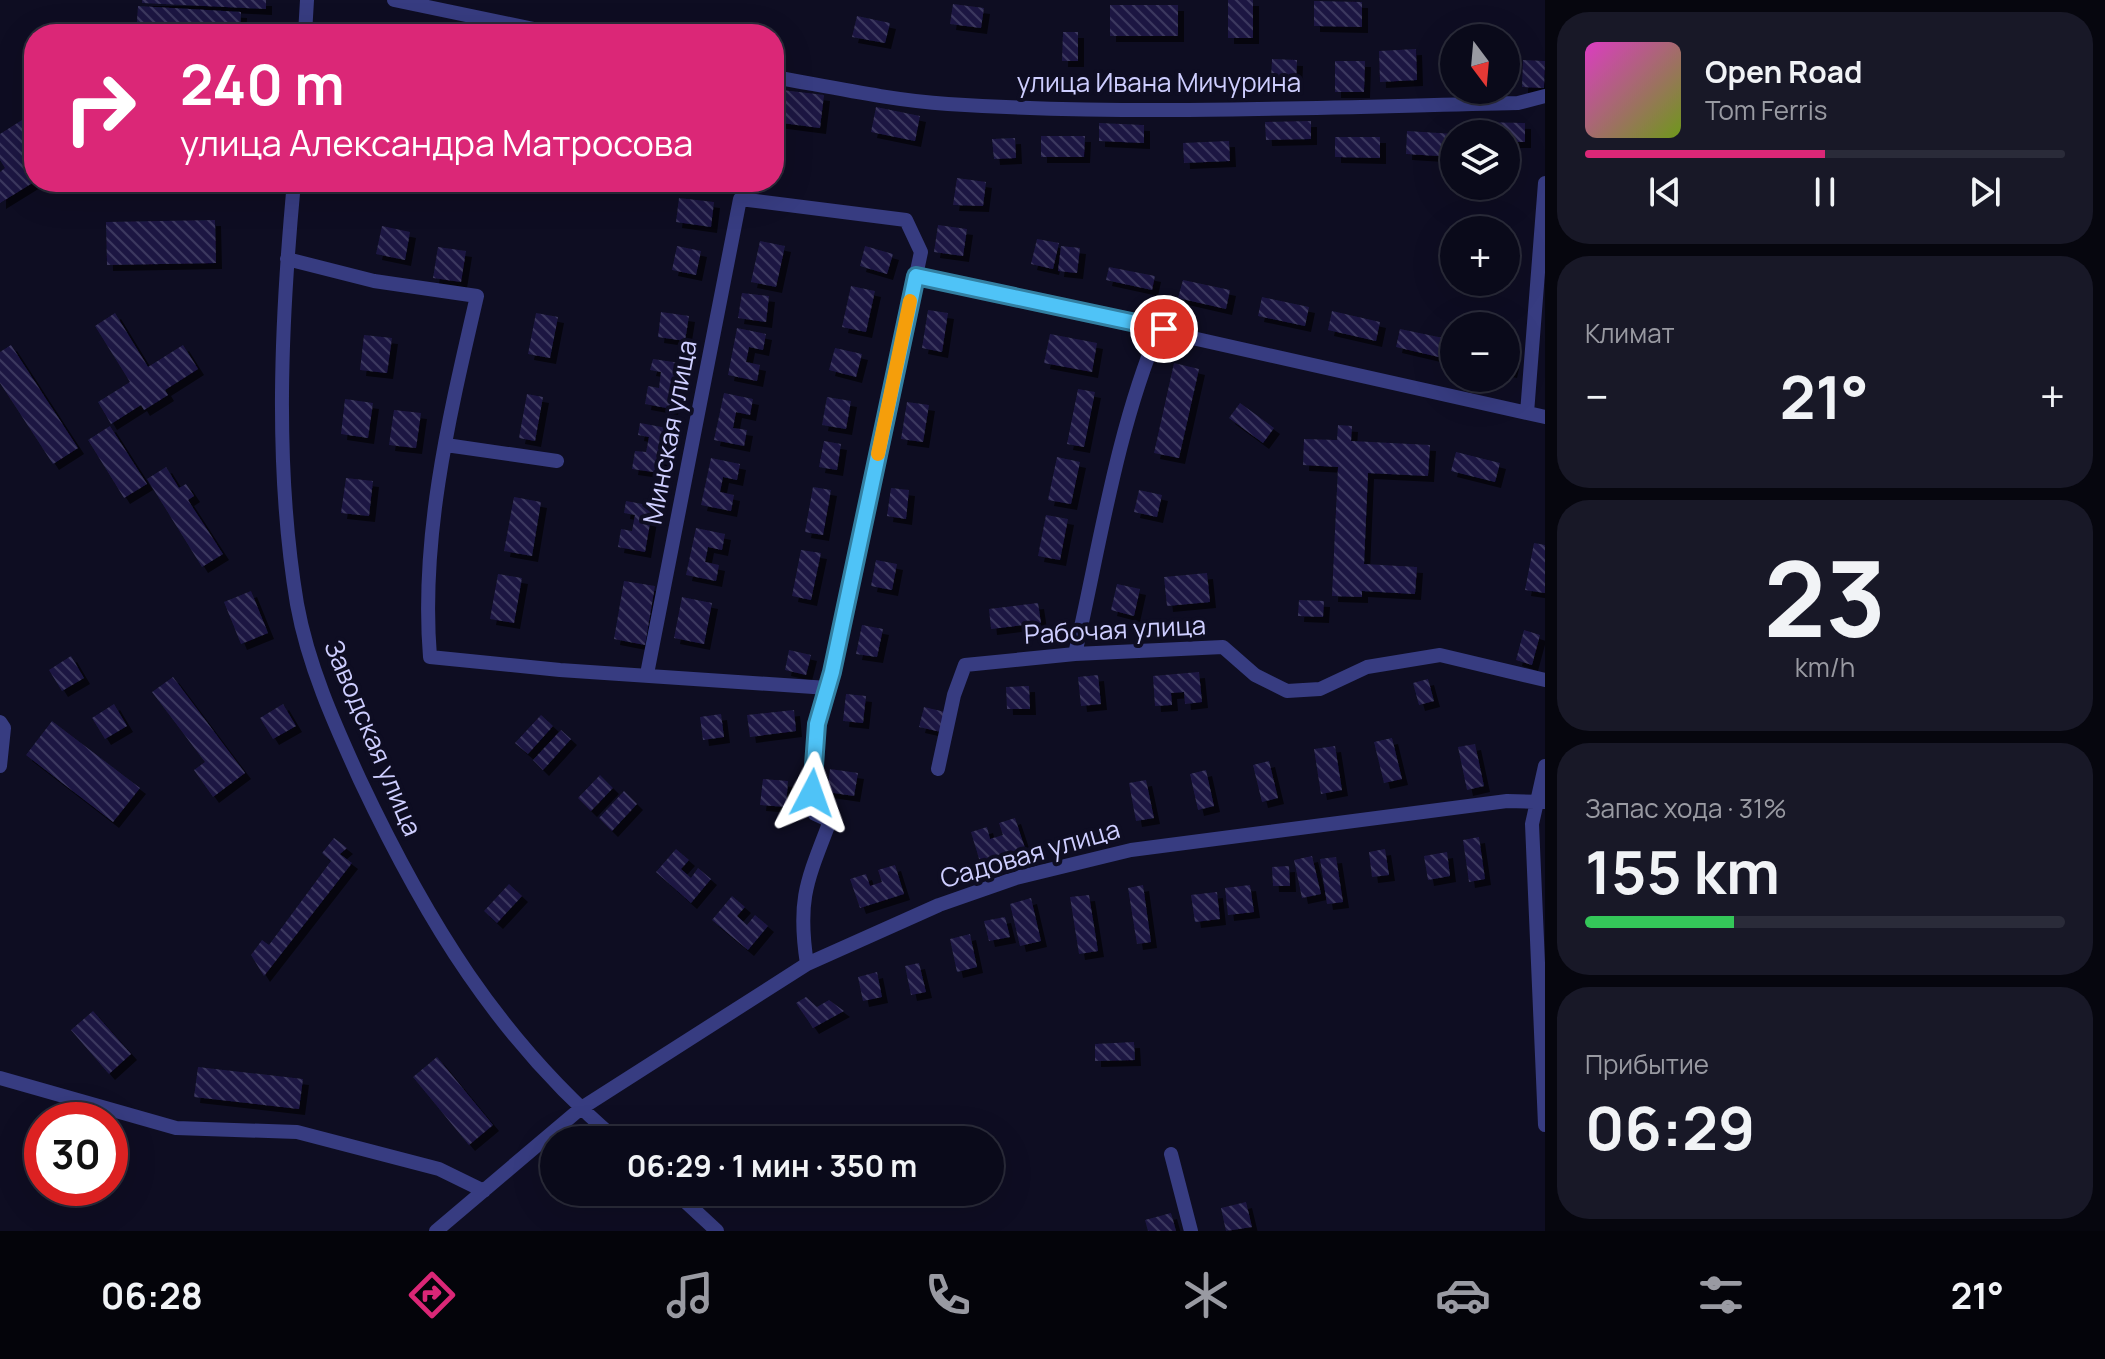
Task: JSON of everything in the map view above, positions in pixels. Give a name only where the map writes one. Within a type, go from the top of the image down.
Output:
[{"type":"street","points":[[306,24],[307,0]]},
{"type":"street","points":[[394,0],[510,24]]},
{"type":"street","name":"улица Ивана Мичурина","points":[[784,79],[945,104],[1055,108],[1518,103],[1545,96]]},
{"type":"street","points":[[1527,413],[1545,183]]},
{"type":"street","name":"Заводская улица","points":[[293,192],[287,259],[286,525],[298,605],[319,684],[377,816],[448,948],[516,1039],[580,1109],[600,1126]]},
{"type":"street","name":"Минская улица","points":[[647,674],[740,199],[906,220],[921,252],[916,276]]},
{"type":"street","points":[[287,259],[374,281],[477,296],[446,445],[434,523],[427,614],[430,657],[560,670],[828,688]]},
{"type":"street","points":[[807,964],[802,928],[803,895],[830,821],[815,814],[812,793],[817,724],[828,688],[916,276],[1545,417]]},
{"type":"street","points":[[1075,654],[1125,430],[1139,376],[1159,329]]},
{"type":"street","points":[[446,445],[557,461]]},
{"type":"street","name":"Рабочая улица","points":[[938,769],[954,695],[965,665],[1075,654],[1223,647],[1255,675],[1287,691],[1320,689],[1367,667],[1440,655],[1545,680]]},
{"type":"street","points":[[0,722],[4,728],[0,766]]},
{"type":"street","points":[[1545,766],[1541,802],[1532,824],[1545,1125]]},
{"type":"street","name":"Садовая улица","points":[[436,1231],[580,1109],[807,964],[939,905],[1016,878],[1131,850],[1507,801],[1541,802]]},
{"type":"street","points":[[0,1078],[176,1128],[297,1132],[439,1169],[484,1191]]},
{"type":"street","points":[[1171,1154],[1191,1231]]},
{"type":"street","points":[[690,1206],[717,1231]]},
{"type":"building","points":[[142,0],[266,0],[266,9],[142,3]]},
{"type":"building","points":[[1228,0],[1253,0],[1253,38],[1228,38]]},
{"type":"building","points":[[1314,1],[1362,2],[1362,27],[1314,26]]},
{"type":"building","points":[[953,4],[984,8],[981,28],[950,24]]},
{"type":"building","points":[[1110,5],[1178,5],[1178,36],[1110,36]]},
{"type":"building","points":[[138,6],[241,12],[240,24],[137,24]]},
{"type":"building","points":[[857,16],[890,23],[885,43],[852,37]]},
{"type":"building","points":[[1063,32],[1078,32],[1078,61],[1062,61]]},
{"type":"building","points":[[1416,49],[1417,80],[1380,82],[1379,51]]},
{"type":"building","points":[[1272,59],[1297,60],[1296,83],[1271,81]]},
{"type":"building","points":[[1523,60],[1545,61],[1544,88],[1522,87]]},
{"type":"building","points":[[1335,61],[1365,61],[1364,92],[1335,92]]},
{"type":"building","points":[[784,90],[824,95],[820,128],[784,123]]},
{"type":"building","points":[[876,107],[920,116],[915,141],[871,132]]},
{"type":"building","points":[[24,119],[24,188],[0,203],[0,172],[5,168],[0,160],[0,134]]},
{"type":"building","points":[[1311,121],[1311,139],[1266,140],[1265,122]]},
{"type":"building","points":[[1099,123],[1144,125],[1144,143],[1099,141]]},
{"type":"building","points":[[1520,123],[1525,123],[1525,142],[1520,142]]},
{"type":"building","points":[[1407,131],[1440,133],[1440,156],[1406,154]]},
{"type":"building","points":[[1041,136],[1085,136],[1084,157],[1041,157]]},
{"type":"building","points":[[1335,137],[1380,137],[1380,158],[1335,157]]},
{"type":"building","points":[[1015,138],[1016,158],[994,159],[992,139]]},
{"type":"building","points":[[1229,141],[1230,161],[1184,163],[1183,143]]},
{"type":"building","points":[[957,178],[986,182],[983,206],[953,205]]},
{"type":"building","points":[[679,198],[714,202],[711,227],[676,222]]},
{"type":"building","points":[[215,220],[216,263],[107,265],[106,222]]},
{"type":"building","points":[[938,225],[967,229],[963,256],[934,252]]},
{"type":"building","points":[[382,226],[410,232],[405,260],[376,254]]},
{"type":"building","points":[[1037,239],[1059,243],[1053,269],[1031,264]]},
{"type":"building","points":[[760,241],[785,246],[776,287],[751,282]]},
{"type":"building","points":[[677,246],[701,251],[696,275],[672,270]]},
{"type":"building","points":[[865,246],[893,254],[887,274],[860,266]]},
{"type":"building","points":[[1061,246],[1080,248],[1077,273],[1058,271]]},
{"type":"building","points":[[438,247],[466,251],[461,282],[433,278]]},
{"type":"building","points":[[1109,267],[1155,276],[1152,290],[1106,280]]},
{"type":"building","points":[[1183,280],[1230,290],[1226,309],[1178,298]]},
{"type":"building","points":[[851,286],[875,291],[866,332],[842,327]]},
{"type":"building","points":[[742,293],[769,296],[766,322],[738,318]]},
{"type":"building","points":[[1262,297],[1309,307],[1305,326],[1258,316]]},
{"type":"building","points":[[928,310],[948,313],[942,352],[922,348]]},
{"type":"building","points":[[1332,311],[1380,322],[1376,341],[1328,330]]},
{"type":"building","points":[[661,312],[689,316],[685,341],[658,337]]},
{"type":"building","points":[[115,313],[148,367],[183,345],[198,369],[165,390],[168,395],[144,410],[141,405],[111,424],[98,402],[130,382],[95,326]]},
{"type":"building","points":[[536,313],[558,317],[550,358],[528,354]]},
{"type":"building","points":[[737,328],[766,334],[763,350],[749,347],[746,362],[760,365],[757,381],[728,375]]},
{"type":"building","points":[[1400,329],[1440,337],[1440,357],[1396,347]]},
{"type":"building","points":[[1050,334],[1097,343],[1092,372],[1044,363]]},
{"type":"building","points":[[364,335],[392,338],[387,373],[360,370]]},
{"type":"building","points":[[11,345],[78,448],[53,464],[0,383],[0,352]]},
{"type":"building","points":[[835,348],[862,354],[856,377],[829,370]]},
{"type":"building","points":[[653,359],[680,363],[672,409],[645,404],[648,386],[659,388],[661,372],[650,370]]},
{"type":"building","points":[[1174,363],[1199,369],[1179,458],[1154,453]]},
{"type":"building","points":[[1078,389],[1095,392],[1084,447],[1067,444]]},
{"type":"building","points":[[724,393],[753,399],[750,415],[736,412],[733,428],[747,430],[744,446],[714,440]]},
{"type":"building","points":[[527,394],[543,397],[535,441],[519,438]]},
{"type":"building","points":[[827,397],[851,401],[846,429],[822,425]]},
{"type":"building","points":[[345,399],[373,403],[368,438],[341,434]]},
{"type":"building","points":[[907,402],[929,405],[923,442],[901,439]]},
{"type":"building","points":[[1240,403],[1274,428],[1263,443],[1229,418]]},
{"type":"building","points":[[394,410],[421,413],[416,448],[389,445]]},
{"type":"building","points":[[640,423],[667,428],[660,473],[632,469],[635,451],[646,452],[649,437],[638,435]]},
{"type":"building","points":[[1338,425],[1352,426],[1351,441],[1430,445],[1428,476],[1368,473],[1364,564],[1417,567],[1415,594],[1362,591],[1362,597],[1332,596],[1338,467],[1303,465],[1304,439],[1337,440]]},
{"type":"building","points":[[110,426],[147,484],[124,498],[88,440]]},
{"type":"building","points":[[824,441],[841,444],[837,470],[819,467]]},
{"type":"building","points":[[1456,452],[1500,463],[1495,482],[1451,471]]},
{"type":"building","points":[[1057,457],[1080,462],[1071,504],[1048,500]]},
{"type":"building","points":[[711,458],[740,464],[737,480],[723,477],[720,492],[734,495],[731,511],[701,505]]},
{"type":"building","points":[[166,467],[179,488],[186,484],[194,496],[188,500],[223,554],[202,567],[147,479]]},
{"type":"building","points":[[346,478],[373,481],[369,516],[341,513]]},
{"type":"building","points":[[813,487],[831,490],[823,535],[805,532]]},
{"type":"building","points":[[891,488],[909,490],[906,519],[887,516]]},
{"type":"building","points":[[1139,490],[1162,495],[1157,517],[1134,512]]},
{"type":"building","points":[[514,497],[541,502],[532,556],[504,551]]},
{"type":"building","points":[[626,501],[653,506],[645,552],[618,547],[621,529],[632,531],[635,515],[624,513]]},
{"type":"building","points":[[1046,515],[1068,519],[1060,560],[1038,556]]},
{"type":"building","points":[[696,528],[725,534],[722,550],[708,547],[705,562],[719,565],[716,581],[686,575]]},
{"type":"building","points":[[1534,543],[1545,545],[1545,593],[1525,590]]},
{"type":"building","points":[[801,550],[821,553],[811,600],[792,596]]},
{"type":"building","points":[[876,560],[897,564],[892,590],[871,586]]},
{"type":"building","points":[[1207,573],[1210,602],[1167,606],[1164,577]]},
{"type":"building","points":[[498,574],[522,578],[514,623],[490,619]]},
{"type":"building","points":[[624,581],[655,586],[645,645],[614,639]]},
{"type":"building","points":[[1117,584],[1140,589],[1134,616],[1111,610]]},
{"type":"building","points":[[251,591],[268,633],[241,644],[224,602]]},
{"type":"building","points":[[682,597],[712,603],[704,644],[674,638]]},
{"type":"building","points":[[1299,600],[1324,601],[1323,617],[1298,616]]},
{"type":"building","points":[[1038,603],[1041,623],[991,629],[989,609]]},
{"type":"building","points":[[862,625],[883,629],[877,657],[856,654]]},
{"type":"building","points":[[1524,630],[1540,635],[1532,665],[1516,660]]},
{"type":"building","points":[[789,650],[811,655],[806,675],[785,670]]},
{"type":"building","points":[[71,656],[84,678],[62,691],[49,670]]},
{"type":"building","points":[[1199,672],[1202,702],[1185,704],[1184,692],[1171,693],[1172,705],[1155,706],[1153,676]]},
{"type":"building","points":[[1098,675],[1101,704],[1081,706],[1078,677]]},
{"type":"building","points":[[173,677],[245,773],[213,797],[194,770],[205,762],[152,692]]},
{"type":"building","points":[[1428,679],[1434,701],[1419,705],[1413,683]]},
{"type":"building","points":[[1029,686],[1030,709],[1007,709],[1006,687]]},
{"type":"building","points":[[846,694],[866,696],[863,723],[843,721]]},
{"type":"building","points":[[114,704],[127,726],[105,739],[92,718]]},
{"type":"building","points":[[283,704],[296,726],[273,739],[260,718]]},
{"type":"building","points":[[924,707],[945,712],[941,732],[919,727]]},
{"type":"building","points":[[794,710],[796,731],[750,737],[747,715]]},
{"type":"building","points":[[721,714],[724,737],[703,740],[700,717]]},
{"type":"building","points":[[541,715],[553,726],[528,754],[515,743]]},
{"type":"building","points":[[52,721],[140,788],[113,822],[26,755]]},
{"type":"building","points":[[561,730],[571,739],[543,770],[533,760]]},
{"type":"building","points":[[1392,738],[1402,779],[1384,783],[1374,742]]},
{"type":"building","points":[[1475,744],[1484,786],[1467,790],[1458,747]]},
{"type":"building","points":[[1335,746],[1342,790],[1321,794],[1314,749]]},
{"type":"building","points":[[1269,761],[1278,798],[1262,802],[1253,765]]},
{"type":"building","points":[[830,769],[858,773],[854,796],[827,792]]},
{"type":"building","points":[[1206,770],[1214,806],[1198,810],[1190,774]]},
{"type":"building","points":[[600,775],[613,788],[591,811],[578,798]]},
{"type":"building","points":[[763,779],[788,781],[786,807],[760,805]]},
{"type":"building","points":[[1146,780],[1154,818],[1136,821],[1129,783]]},
{"type":"building","points":[[624,791],[637,804],[612,831],[599,818]]},
{"type":"building","points":[[1015,818],[1025,848],[980,862],[971,832],[987,827],[990,839],[1003,835],[999,823]]},
{"type":"building","points":[[1479,837],[1485,879],[1469,882],[1463,840]]},
{"type":"building","points":[[334,838],[347,848],[340,854],[352,863],[264,976],[251,955],[262,940],[269,945],[331,861],[322,853]]},
{"type":"building","points":[[676,849],[689,860],[681,869],[691,878],[698,868],[711,879],[691,903],[656,872]]},
{"type":"building","points":[[1385,849],[1389,875],[1372,877],[1369,852]]},
{"type":"building","points":[[1447,852],[1450,876],[1428,880],[1424,856]]},
{"type":"building","points":[[1312,856],[1321,894],[1302,898],[1294,860]]},
{"type":"building","points":[[1336,857],[1343,902],[1327,904],[1320,859]]},
{"type":"building","points":[[895,865],[904,894],[860,908],[850,879],[866,874],[870,886],[882,882],[878,870]]},
{"type":"building","points":[[1289,866],[1290,886],[1273,886],[1272,867]]},
{"type":"building","points":[[509,884],[522,896],[497,923],[484,911]]},
{"type":"building","points":[[1143,885],[1151,942],[1137,944],[1128,888]]},
{"type":"building","points":[[1250,885],[1254,912],[1228,915],[1225,888]]},
{"type":"building","points":[[1217,892],[1220,919],[1195,922],[1191,895]]},
{"type":"building","points":[[1089,895],[1098,951],[1079,954],[1070,897]]},
{"type":"building","points":[[732,896],[745,907],[737,916],[747,925],[755,915],[768,926],[748,950],[712,920]]},
{"type":"building","points":[[1031,898],[1041,941],[1020,946],[1010,904]]},
{"type":"building","points":[[1005,917],[1010,937],[989,941],[984,921]]},
{"type":"building","points":[[970,934],[977,967],[957,972],[950,939]]},
{"type":"building","points":[[919,963],[926,992],[911,995],[905,966]]},
{"type":"building","points":[[877,972],[882,997],[863,1001],[858,977]]},
{"type":"building","points":[[806,997],[817,1007],[829,1000],[844,1011],[813,1028],[796,1003]]},
{"type":"building","points":[[93,1011],[131,1054],[109,1074],[71,1030]]},
{"type":"building","points":[[1134,1042],[1135,1060],[1095,1061],[1095,1044]]},
{"type":"building","points":[[437,1057],[493,1125],[469,1145],[413,1077]]},
{"type":"building","points":[[198,1067],[303,1079],[299,1109],[194,1097]]},
{"type":"building","points":[[1246,1202],[1252,1227],[1226,1231],[1221,1208]]},
{"type":"building","points":[[1171,1213],[1176,1231],[1148,1231],[1145,1220]]},
{"type":"slow traffic","points":[[878,454],[910,301]]},
{"type":"route","points":[[812,793],[817,724],[832,672],[916,276],[1164,329]]}]
